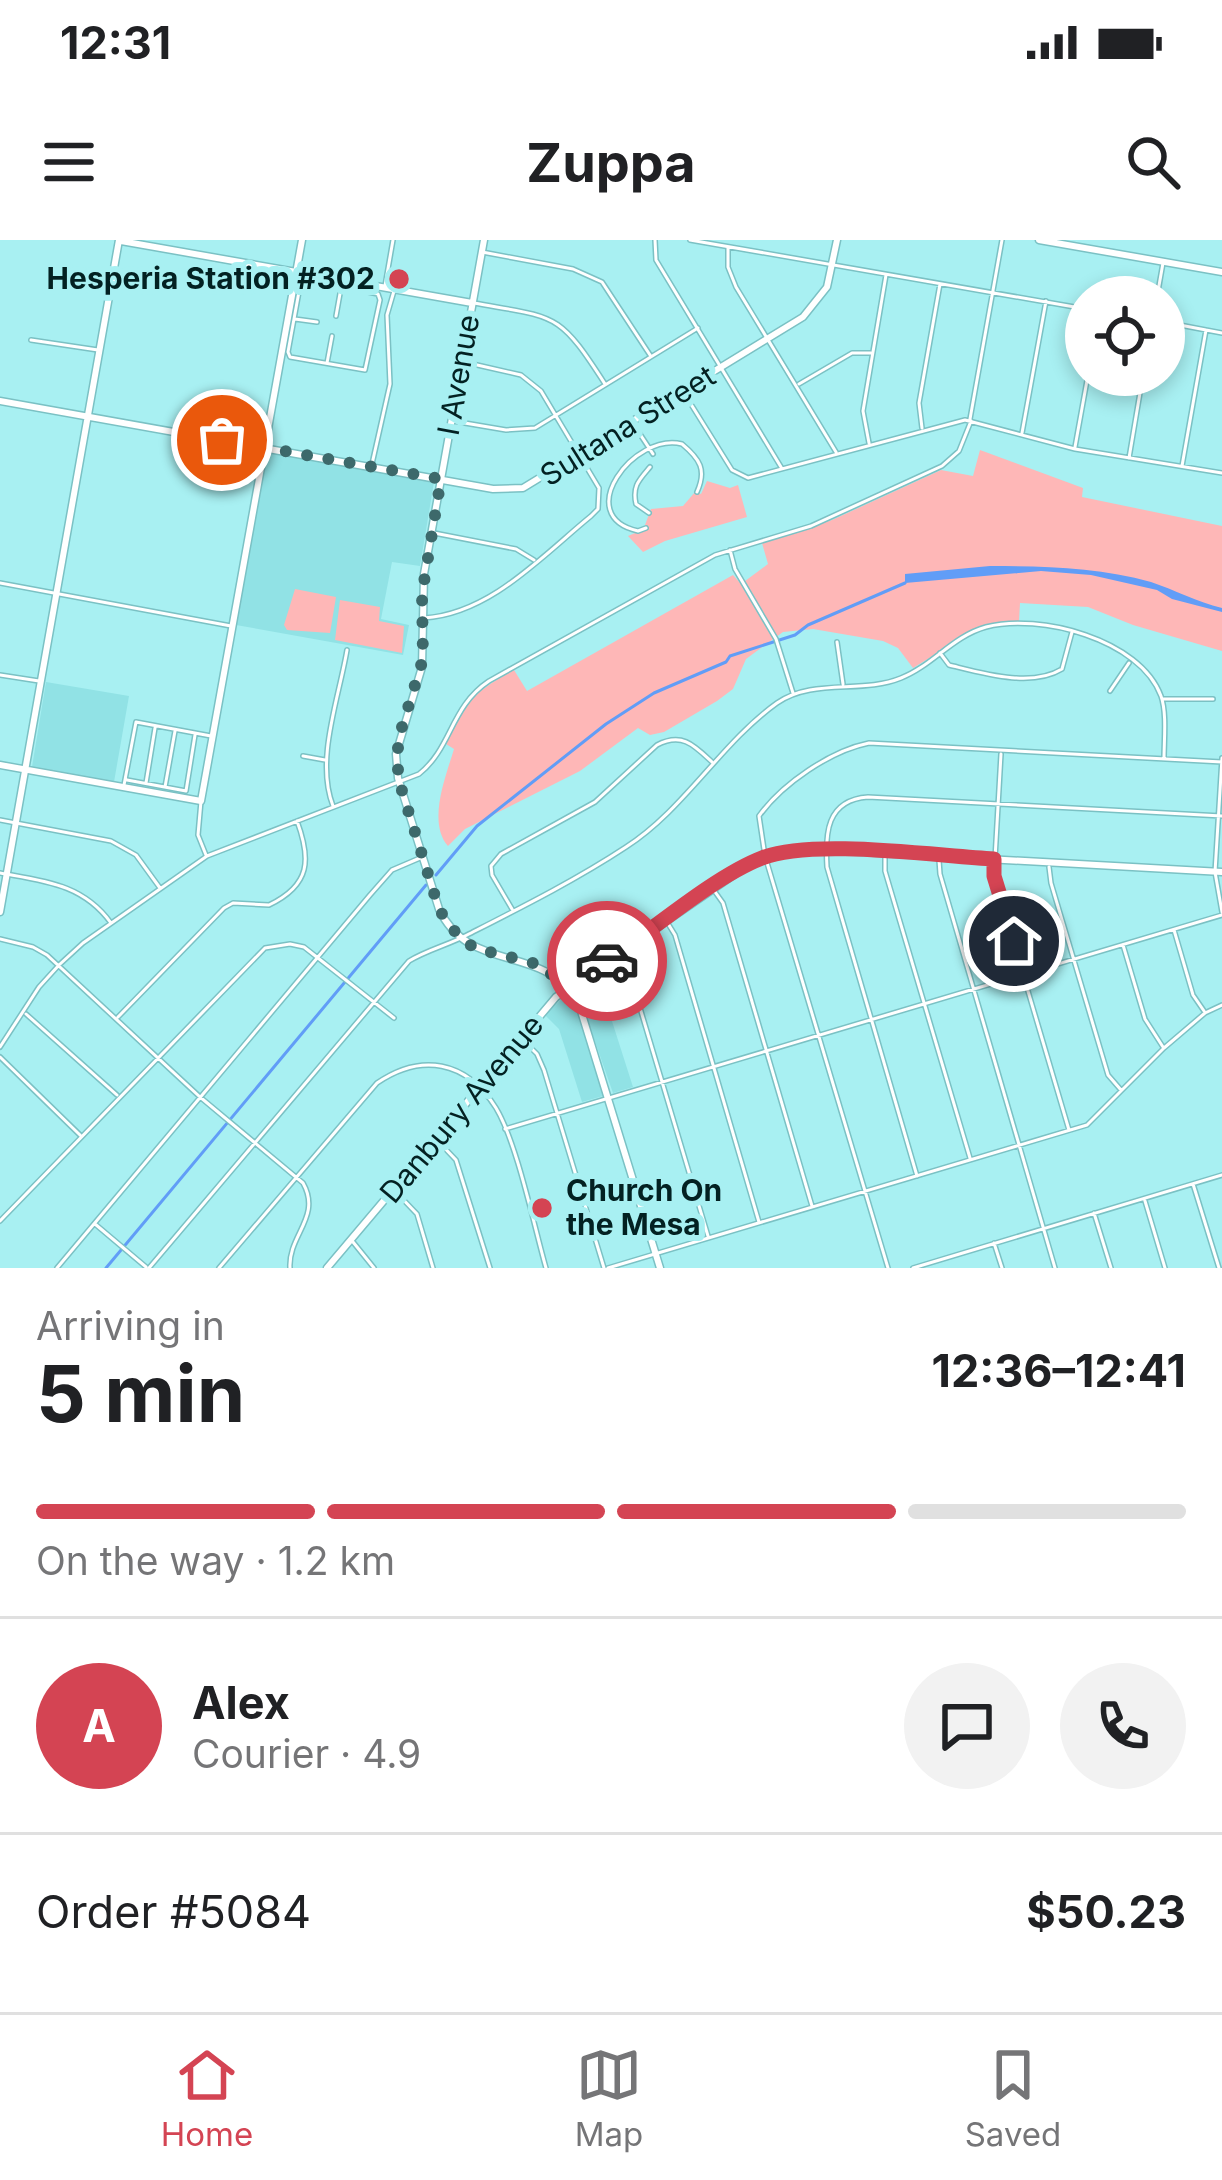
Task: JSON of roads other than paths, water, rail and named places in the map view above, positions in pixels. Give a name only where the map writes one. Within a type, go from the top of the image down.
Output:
[{"type":"street","points":[[0,912],[3,874],[58,593],[118,240],[296,272],[378,294],[365,370],[290,358],[291,319],[296,272],[302,240]]},
{"type":"street","points":[[372,467],[390,384],[393,240]]},
{"type":"street","name":"I Avenue","points":[[460,938],[442,915],[400,783],[396,748],[422,667],[422,618],[432,533],[484,240]]},
{"type":"street","points":[[655,240],[656,260],[782,469]]},
{"type":"street","points":[[690,240],[1065,305]]},
{"type":"street","name":"Sultana Street","points":[[0,401],[515,490],[536,483],[814,307],[829,281],[837,240]]},
{"type":"street","points":[[0,1047],[59,964],[207,856],[400,783],[431,764],[460,707],[478,689],[730,550],[811,526],[942,466],[959,451],[970,421],[1002,240]]},
{"type":"street","points":[[1039,240],[1222,272]]},
{"type":"street","points":[[728,247],[728,267],[836,454]]},
{"type":"street","points":[[482,252],[573,269],[602,282],[651,357]]},
{"type":"street","points":[[1161,276],[1163,262]]},
{"type":"street","points":[[869,445],[862,421],[886,273]]},
{"type":"street","points":[[207,856],[198,836],[201,801],[265,448],[303,282],[390,288],[554,320],[572,334],[605,386]]},
{"type":"street","points":[[335,316],[342,283]]},
{"type":"street","points":[[922,430],[919,403],[940,283]]},
{"type":"street","points":[[1022,435],[1046,302]]},
{"type":"street","points":[[291,319],[317,322]]},
{"type":"street","points":[[1185,326],[1222,333]]},
{"type":"street","points":[[452,421],[519,431],[536,428],[698,328]]},
{"type":"street","points":[[1182,467],[1206,330]]},
{"type":"street","points":[[327,366],[332,336]]},
{"type":"street","points":[[31,340],[100,350]]},
{"type":"street","points":[[798,385],[853,353],[872,353]]},
{"type":"street","points":[[422,618],[470,609],[598,508],[599,488],[541,391],[521,375],[462,362]]},
{"type":"street","points":[[683,392],[737,474],[752,478],[970,421],[1075,449],[1222,473]]},
{"type":"street","points":[[1075,449],[1084,396]]},
{"type":"street","points":[[1129,460],[1140,396]]},
{"type":"street","points":[[632,423],[652,454]]},
{"type":"street","points":[[646,528],[638,531],[624,526],[610,512],[608,493],[623,470],[649,448],[669,441],[696,455],[703,477],[697,492]]},
{"type":"street","points":[[649,513],[636,504],[634,494],[650,467]]},
{"type":"street","points":[[432,533],[516,549],[535,561]]},
{"type":"street","points":[[730,550],[735,569],[776,640],[794,694]]},
{"type":"street","points":[[0,583],[233,627]]},
{"type":"street","points":[[95,1224],[148,1268],[409,961],[513,910],[636,840],[767,712],[794,694],[900,679],[985,628],[1014,624],[1072,630],[1095,638],[1147,674],[1162,699],[1164,759]]},
{"type":"street","points":[[940,651],[949,665],[969,670],[1049,677],[1062,669],[1072,630]]},
{"type":"street","points":[[837,642],[844,686]]},
{"type":"street","points":[[334,808],[325,783],[347,650]]},
{"type":"street","points":[[1110,691],[1131,660]]},
{"type":"street","points":[[0,675],[40,682]]},
{"type":"street","points":[[1162,699],[1213,699]]},
{"type":"street","points":[[125,784],[136,722],[213,736]]},
{"type":"street","points":[[146,784],[156,726]]},
{"type":"street","points":[[165,787],[176,729]]},
{"type":"street","points":[[125,784],[186,791],[196,733]]},
{"type":"street","points":[[513,910],[492,875],[491,866],[501,854],[595,802],[668,739],[685,740],[714,764]]},
{"type":"street","points":[[505,1129],[608,1097],[662,1082],[819,1035],[870,1019],[1222,915],[1218,872],[1222,761],[869,743],[844,748],[770,800],[759,816],[765,856],[819,1035],[866,1192],[888,1268]]},
{"type":"street","points":[[1001,751],[994,876],[1070,1131]]},
{"type":"street","points":[[303,756],[327,760]]},
{"type":"street","points":[[0,765],[201,801]]},
{"type":"street","points":[[917,1176],[827,867],[828,823],[833,813],[852,799],[1220,816]]},
{"type":"street","points":[[0,820],[111,841],[136,855],[161,889]]},
{"type":"street","points":[[117,1018],[224,908],[243,902],[269,905],[300,880],[308,864],[308,850],[297,821]]},
{"type":"street","name":"Danbury Avenue","points":[[327,1268],[521,1037],[569,987],[765,856],[826,850],[1218,872]]},
{"type":"street","points":[[885,853],[885,871],[970,1160]]},
{"type":"street","points":[[57,1268],[392,871],[423,856]]},
{"type":"street","points":[[939,856],[940,874],[1055,1268]]},
{"type":"street","points":[[1049,862],[1051,883],[1108,1076],[1123,1091]]},
{"type":"street","points":[[3,874],[74,889],[99,907],[112,924]]},
{"type":"street","points":[[712,888],[722,903],[813,1208]]},
{"type":"street","points":[[666,920],[675,935],[760,1223]]},
{"type":"street","points":[[1174,930],[1193,995],[1204,1012]]},
{"type":"street","points":[[460,938],[487,953],[544,968],[569,987],[581,1006],[660,1268]]},
{"type":"street","points":[[0,939],[33,947],[59,964],[156,1058],[296,1177],[307,1190],[310,1205],[306,1224],[291,1249],[290,1268]]},
{"type":"street","points":[[0,1221],[265,949],[290,944],[320,956],[394,1018]]},
{"type":"street","points":[[1123,944],[1145,1019],[1164,1048]]},
{"type":"street","points":[[619,954],[629,970],[709,1238]]},
{"type":"street","points":[[521,1037],[537,1054],[606,1268],[1087,1125],[1204,1012],[1222,1005]]},
{"type":"street","points":[[24,1012],[118,1096]]},
{"type":"street","points":[[0,1057],[82,1136]]},
{"type":"street","points":[[219,1268],[376,1083],[411,1065],[442,1065],[494,1106],[546,1268]]},
{"type":"street","points":[[435,1138],[456,1160],[490,1268]]},
{"type":"street","points":[[913,1268],[1222,1175]]},
{"type":"street","points":[[1193,1184],[1219,1268]]},
{"type":"street","points":[[394,1189],[417,1214],[433,1268]]},
{"type":"street","points":[[1144,1199],[1165,1268]]},
{"type":"street","points":[[1094,1213],[1111,1268]]},
{"type":"street","points":[[352,1240],[374,1268]]},
{"type":"street","points":[[994,1243],[1002,1268]]},
{"type":"street","points":[[943,1259],[946,1268]]},
{"type":"water","points":[[990,566],[1112,573],[1151,582],[1222,608],[1222,612],[1091,575],[1041,571],[905,583],[905,574]]},
{"type":"waterway","points":[[436,875],[477,826],[606,724],[654,693],[905,583]]},
{"type":"waterway","points":[[106,1268],[426,885]]},
{"type":"place","name":"Hesperia Station #302","points":[[399,279]]},
{"type":"place","name":"Church On the Mesa","points":[[542,1208]]}]
